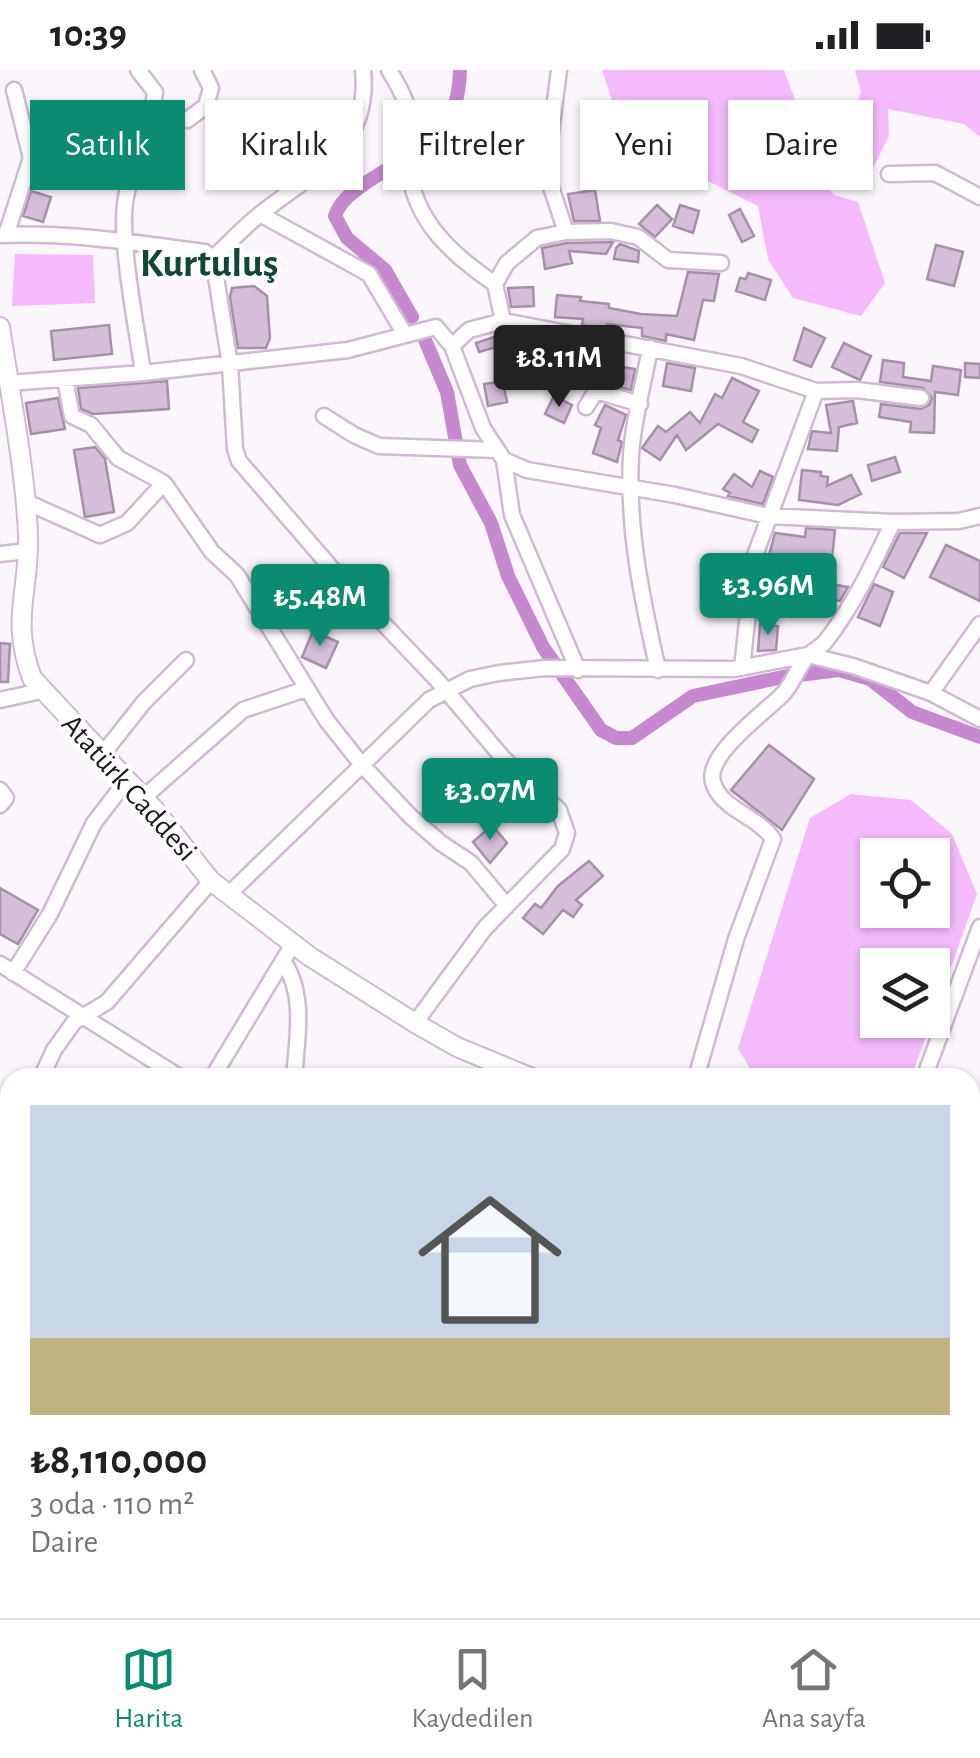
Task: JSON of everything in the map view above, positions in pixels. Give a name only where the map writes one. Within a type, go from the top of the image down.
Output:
[{"type":"main road","name":"Atatürk Caddesi","points":[[0,327],[24,501],[27,551],[20,598],[22,651],[32,678],[143,798],[211,882],[293,944],[415,1023],[457,1047],[508,1068]]},
{"type":"street","points":[[138,70],[155,92],[154,100]]},
{"type":"street","points":[[185,120],[202,111],[209,101],[211,88],[202,70]]},
{"type":"street","points":[[213,258],[260,214],[298,190],[348,140],[362,104],[363,70]]},
{"type":"street","points":[[389,70],[406,97],[412,130],[409,168],[418,202],[432,231],[468,266],[496,284]]},
{"type":"street","points":[[560,70],[546,172],[566,232]]},
{"type":"street","points":[[14,90],[30,158],[3,235],[126,241],[205,252],[213,258],[230,365],[234,449],[239,461],[503,758],[559,810],[567,832],[562,849],[485,928],[415,1023]]},
{"type":"street","points":[[890,174],[934,173],[980,197]]},
{"type":"street","points":[[128,190],[126,241],[143,374]]},
{"type":"street","points":[[260,214],[369,274],[404,333]]},
{"type":"street","points":[[504,320],[496,284],[507,263],[537,238],[566,232],[610,231],[638,238],[668,260],[720,263]]},
{"type":"street","points":[[452,346],[469,330],[504,320],[741,366],[816,391],[857,390],[921,398]]},
{"type":"street","points":[[8,382],[143,374],[348,350],[436,327],[452,346],[483,428],[500,455],[512,515],[574,670]]},
{"type":"street","points":[[650,348],[631,454],[635,566],[658,670]]},
{"type":"street","points":[[64,380],[72,416],[91,426],[118,458],[164,483],[212,552],[237,575],[306,689],[362,765],[410,816],[472,863],[507,906]]},
{"type":"street","points":[[586,407],[596,391],[640,404]]},
{"type":"street","points":[[742,668],[754,558],[816,391]]},
{"type":"street","points":[[324,416],[379,446],[469,449],[500,455],[527,470],[768,516],[892,522],[978,518]]},
{"type":"street","points":[[24,501],[100,535],[127,523],[164,483]]},
{"type":"street","points":[[699,1068],[736,939],[772,839],[766,829],[726,801],[711,776],[719,755],[786,692],[808,656],[823,644],[874,562],[892,522]]},
{"type":"street","points":[[0,554],[27,551]]},
{"type":"street","points":[[931,693],[980,624]]},
{"type":"street","points":[[228,895],[429,700],[470,679],[545,668],[742,668],[808,656],[853,666],[931,693],[980,719]]},
{"type":"street","points":[[102,754],[144,702],[186,660]]},
{"type":"street","points":[[143,798],[243,710],[306,689]]},
{"type":"street","points":[[0,700],[42,691]]},
{"type":"street","points":[[126,780],[94,823],[50,914],[6,968],[165,1068]]},
{"type":"street","points":[[0,790],[6,798],[0,805]]},
{"type":"street","points":[[47,1068],[74,1022],[106,1002],[211,882]]},
{"type":"street","points":[[928,1068],[980,927]]},
{"type":"street","points":[[218,1068],[293,944]]},
{"type":"street","points":[[282,961],[291,973],[298,1001],[295,1068]]},
{"type":"shaded area","points":[[602,70],[784,70],[795,100],[728,100],[728,190],[830,190],[834,195],[858,202],[885,283],[861,316],[793,298],[768,259],[758,206],[708,181],[708,100],[612,100]]},
{"type":"shaded area","points":[[855,70],[980,70],[980,137],[964,124],[888,109],[889,136],[873,168],[873,100],[858,100],[861,92]]},
{"type":"shaded area","points":[[15,254],[93,255],[95,303],[12,306]]},
{"type":"shaded area","points":[[851,794],[911,800],[952,834],[977,894],[950,970],[950,948],[860,948],[860,1038],[925,1038],[914,1068],[750,1068],[738,1048],[810,818]]},
{"type":"building","points":[[595,190],[600,221],[574,221],[568,194]]},
{"type":"building","points":[[31,191],[51,197],[43,222],[23,216]]},
{"type":"building","points":[[657,205],[672,219],[655,237],[639,224]]},
{"type":"building","points":[[680,205],[699,211],[693,233],[673,226]]},
{"type":"building","points":[[740,209],[754,236],[742,242],[729,215]]},
{"type":"building","points":[[613,242],[606,254],[569,251],[572,263],[545,269],[542,248]]},
{"type":"building","points":[[620,244],[639,251],[638,262],[614,259]]},
{"type":"building","points":[[936,245],[963,252],[954,286],[927,279]]},
{"type":"building","points":[[688,272],[719,274],[714,301],[703,300],[694,340],[666,334],[666,341],[642,336],[642,328],[607,324],[607,330],[582,325],[583,319],[555,317],[557,295],[581,297],[580,301],[609,304],[609,308],[641,314],[677,316]]},
{"type":"building","points":[[748,273],[771,280],[765,300],[736,291],[740,278],[746,279]]},
{"type":"building","points":[[254,286],[267,296],[270,338],[266,348],[238,348],[232,288]]},
{"type":"building","points":[[533,287],[534,306],[511,307],[508,288]]},
{"type":"building","points":[[109,325],[112,354],[54,360],[51,331]]},
{"type":"building","points":[[804,328],[825,338],[811,367],[794,360]]},
{"type":"building","points":[[497,336],[500,346],[479,352],[476,343]]},
{"type":"building","points":[[844,343],[871,356],[860,380],[832,367]]},
{"type":"building","points":[[513,344],[534,345],[531,375],[511,373]]},
{"type":"building","points":[[574,345],[604,351],[598,363],[635,369],[631,390],[608,384],[610,375],[569,356]]},
{"type":"building","points":[[883,360],[904,363],[903,377],[931,381],[933,366],[961,370],[958,395],[935,392],[934,433],[910,432],[911,422],[879,417],[881,404],[921,409],[932,398],[923,388],[880,382]]},
{"type":"building","points":[[667,363],[695,368],[691,391],[663,386]]},
{"type":"building","points":[[965,363],[980,364],[980,378],[965,377]]},
{"type":"building","points":[[732,378],[759,391],[743,422],[758,430],[752,442],[718,424],[686,450],[677,435],[660,460],[642,448],[658,426],[666,432],[690,412],[700,423],[715,394],[722,398]]},
{"type":"building","points":[[167,381],[169,409],[93,414],[81,409],[78,388]]},
{"type":"building","points":[[503,381],[507,402],[488,406],[484,384]]},
{"type":"building","points":[[554,396],[572,405],[564,423],[545,414]]},
{"type":"building","points":[[58,398],[65,429],[31,434],[26,403]]},
{"type":"building","points":[[853,401],[857,423],[839,427],[837,451],[808,449],[812,431],[831,433],[826,405]]},
{"type":"building","points":[[605,405],[626,415],[618,440],[622,442],[617,462],[593,453],[601,428],[595,425]]},
{"type":"building","points":[[95,447],[105,459],[114,512],[85,517],[74,450]]},
{"type":"building","points":[[895,457],[900,472],[872,481],[868,465]]},
{"type":"building","points":[[802,470],[821,472],[821,476],[828,477],[827,486],[851,475],[861,494],[838,505],[799,500]]},
{"type":"building","points":[[760,471],[773,477],[763,504],[728,496],[730,493],[723,489],[734,474],[752,487]]},
{"type":"building","points":[[806,528],[835,530],[832,559],[787,556],[784,584],[806,584],[806,580],[848,587],[840,601],[798,595],[798,604],[760,602],[765,558],[768,559],[775,533],[805,537]]},
{"type":"building","points":[[900,533],[927,533],[904,578],[883,567]]},
{"type":"building","points":[[946,545],[980,561],[980,601],[930,577]]},
{"type":"building","points":[[874,584],[893,592],[880,626],[858,617]]},
{"type":"building","points":[[760,624],[778,626],[776,650],[758,651]]},
{"type":"building","points":[[313,631],[338,642],[326,668],[302,657]]},
{"type":"building","points":[[0,643],[10,644],[8,682],[0,682]]},
{"type":"building","points":[[769,745],[814,779],[782,830],[731,790]]},
{"type":"building","points":[[492,825],[507,843],[490,863],[473,842]]},
{"type":"building","points":[[589,861],[603,876],[576,900],[582,905],[573,917],[563,910],[543,934],[523,918],[535,904],[541,908],[558,886]]},
{"type":"building","points":[[0,888],[38,910],[18,944],[0,934]]},
{"type":"waterway","points":[[412,317],[385,270],[347,238],[335,216],[352,193],[441,131],[457,96],[460,70]]},
{"type":"waterway","points":[[425,340],[447,392],[460,465],[491,523],[508,576],[543,647],[601,730],[616,738],[632,738],[693,696],[839,670],[870,679],[912,712],[980,737]]},
{"type":"district","name":"Kurtuluş","points":[[209,264]]}]
